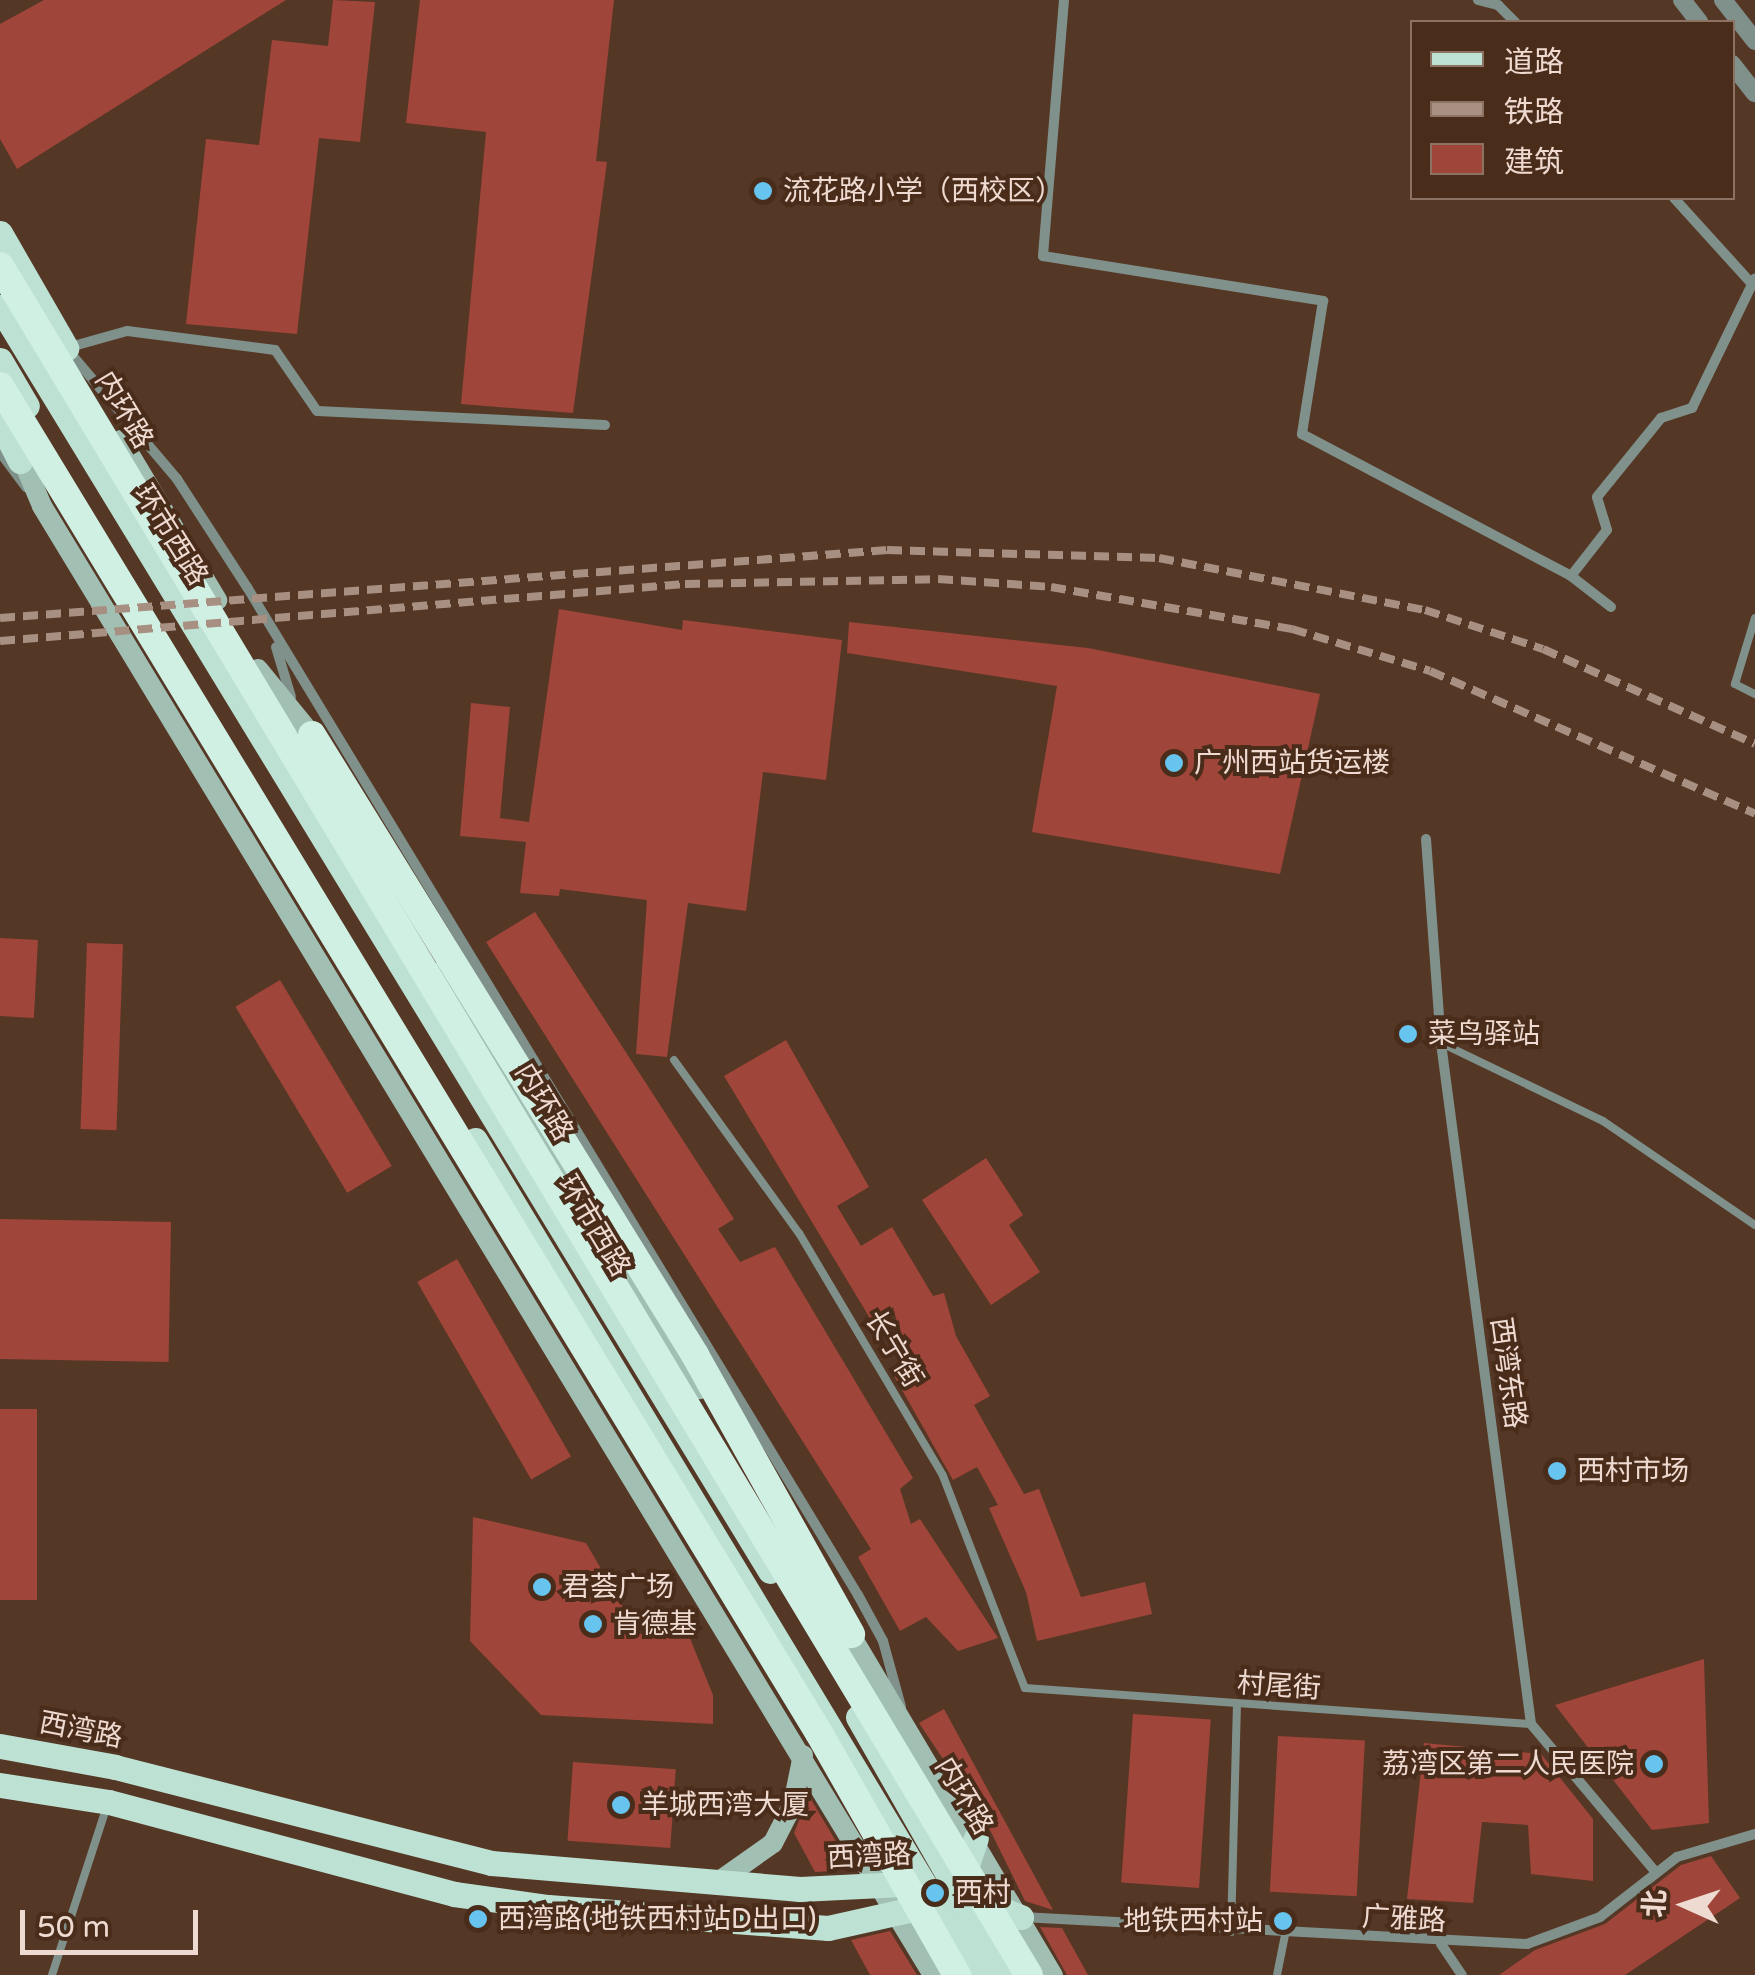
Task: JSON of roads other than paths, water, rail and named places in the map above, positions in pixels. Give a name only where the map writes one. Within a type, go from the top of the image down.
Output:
[{"type":"highway","name":"内环路","points":[[0,266],[968,1844],[1029,1975]]},
{"type":"highway","points":[[0,386],[955,1975]]},
{"type":"highway","points":[[312,735],[719,1396],[968,1844]]},
{"type":"main road","points":[[0,233],[258,669],[702,1393],[901,1708],[968,1844],[1021,1917],[1052,1975]]},
{"type":"main road","name":"环市西路","points":[[0,307],[670,1409],[894,1786],[904,1846],[920,1888],[979,1975]]},
{"type":"main road","name":"环市西路","points":[[0,360],[657,1437],[915,1816],[920,1888],[1005,1975]]},
{"type":"main road","points":[[0,372],[10,457]]},
{"type":"main road","points":[[0,422],[10,457],[803,1755],[920,1888],[1021,1917]]},
{"type":"main road","points":[[161,504],[197,634]]},
{"type":"main road","points":[[124,516],[226,616]]},
{"type":"main road","points":[[258,669],[312,735]]},
{"type":"main road","points":[[894,1786],[901,1708]]},
{"type":"main road","name":"西湾路","points":[[0,1746],[115,1767],[472,1860],[716,1883],[814,1889],[920,1888]]},
{"type":"main road","points":[[716,1883],[772,1842],[793,1804],[803,1755]]},
{"type":"main road","name":"西湾路","points":[[0,1785],[108,1802],[486,1899],[803,1927],[900,1917],[920,1888]]},
{"type":"main road","points":[[933,1975],[900,1917],[920,1888],[968,1844]]},
{"type":"street","points":[[1064,0],[1043,256],[1324,301],[1302,434],[1570,576],[1611,607]]},
{"type":"street","points":[[1478,0],[1498,4],[1513,20]]},
{"type":"street","points":[[1682,0],[1698,20]]},
{"type":"street","points":[[1723,0],[1755,41]]},
{"type":"street","points":[[1735,68],[1755,93]]},
{"type":"street","points":[[1570,576],[1607,530],[1597,497],[1660,418],[1692,408],[1754,283],[1676,200]]},
{"type":"street","points":[[605,425],[316,411],[275,350],[127,332],[66,348],[205,522],[840,1564],[883,1641],[901,1708]]},
{"type":"street","points":[[274,636],[283,679],[312,735]]},
{"type":"street","points":[[174,724],[206,702]]},
{"type":"street","name":"西湾东路","points":[[1426,839],[1442,1044],[1532,1724]]},
{"type":"street","points":[[337,996],[372,974]]},
{"type":"street","points":[[670,1409],[702,1393]]},
{"type":"street","points":[[623,1458],[657,1437]]},
{"type":"street","points":[[1532,1724],[1654,1870]]},
{"type":"street","name":"广雅路","points":[[1021,1917],[1442,1944],[1528,1944],[1570,1932],[1654,1870],[1704,1845],[1755,1834]]},
{"type":"street","points":[[1442,1944],[1462,1975]]},
{"type":"lane","points":[[1755,618],[1734,684],[1755,694]]},
{"type":"lane","points":[[1442,1044],[1603,1121],[1755,1225]]},
{"type":"lane","name":"长宁街","points":[[674,1060],[799,1234],[943,1476],[1025,1688]]},
{"type":"lane","name":"村尾街","points":[[1025,1688],[1238,1707],[1532,1724]]},
{"type":"lane","points":[[1231,1932],[1238,1707]]},
{"type":"lane","points":[[52,1975],[108,1802]]},
{"type":"lane","points":[[1277,1975],[1285,1935]]},
{"type":"railway","points":[[0,618],[887,550],[1159,558],[1425,610],[1543,649],[1755,744]]},
{"type":"railway","points":[[0,641],[685,584],[938,579],[1051,587],[1292,629],[1430,671],[1755,814]]},
{"type":"place","name":"流花路小学（西校区）","points":[[763,191]]},
{"type":"place","name":"广州西站货运楼","points":[[1174,763]]},
{"type":"place","name":"菜鸟驿站","points":[[1408,1034]]},
{"type":"place","name":"西村市场","points":[[1557,1471]]},
{"type":"place","name":"君荟广场","points":[[542,1587]]},
{"type":"place","name":"肯德基","points":[[593,1624]]},
{"type":"place","name":"荔湾区第二人民医院","points":[[1654,1764]]},
{"type":"place","name":"羊城西湾大厦","points":[[621,1805]]},
{"type":"place","name":"西村","points":[[935,1893]]},
{"type":"place","name":"西湾路(地铁西村站D出口)","points":[[478,1919]]},
{"type":"place","name":"地铁西村站","points":[[1283,1921]]}]
